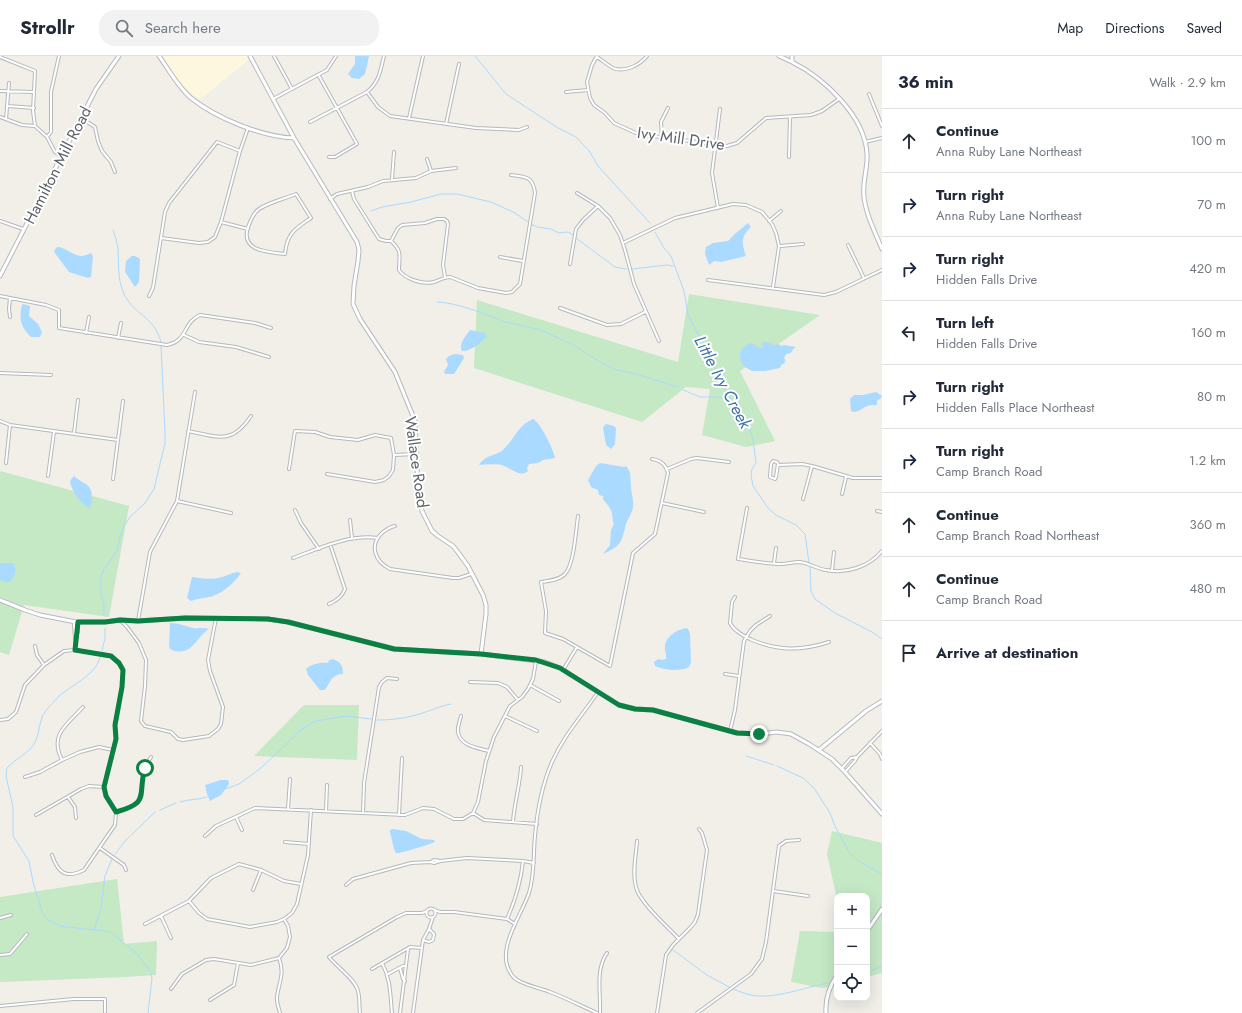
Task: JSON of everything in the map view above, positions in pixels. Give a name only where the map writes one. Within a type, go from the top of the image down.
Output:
[{"type":"street","points":[[47,137],[51,132],[50,92],[59,56]]},
{"type":"street","name":"Hamilton Mill Road","points":[[0,276],[101,81],[119,56]]},
{"type":"street","points":[[160,56],[179,85],[191,98],[217,115],[248,128],[274,136],[294,138]]},
{"type":"street","name":"Wallace Road","points":[[250,56],[294,138],[357,242],[359,250],[353,304],[360,319],[395,372],[415,421],[418,491],[422,511],[429,526],[438,536],[453,546],[468,566],[483,595],[486,605],[486,614],[481,654]]},
{"type":"street","points":[[279,56],[275,57],[292,89]]},
{"type":"street","points":[[273,99],[319,76],[330,66],[336,56]]},
{"type":"street","points":[[310,122],[367,92],[377,82],[384,56]]},
{"type":"street","points":[[408,118],[423,56]]},
{"type":"street","points":[[566,92],[588,90],[587,82],[592,65],[597,56],[613,68],[625,69],[639,64],[647,56]]},
{"type":"street","points":[[779,56],[812,74],[839,99],[851,112],[857,122],[867,152],[863,188],[864,198],[872,225],[882,249]]},
{"type":"street","points":[[786,59],[791,56],[792,62]]},
{"type":"street","points":[[0,57],[35,71],[35,126]]},
{"type":"street","points":[[446,124],[459,64]]},
{"type":"street","points":[[319,76],[357,144],[335,157],[329,157]]},
{"type":"street","points":[[6,119],[9,82]]},
{"type":"street","name":"Ivy Mill Drive","points":[[588,90],[594,106],[605,113],[614,123],[638,134],[727,146],[737,143],[766,118],[811,115],[822,111],[839,99]]},
{"type":"street","points":[[0,91],[35,92]]},
{"type":"street","points":[[367,92],[373,102],[383,112],[390,116],[476,128],[519,130],[527,127]]},
{"type":"street","points":[[869,94],[882,126]]},
{"type":"street","points":[[8,106],[34,108]]},
{"type":"street","points":[[662,137],[661,122],[668,108]]},
{"type":"street","points":[[718,208],[712,173],[720,108]]},
{"type":"street","points":[[0,117],[22,125],[35,126],[47,137],[55,152],[61,156]]},
{"type":"street","points":[[789,157],[790,117]]},
{"type":"street","points":[[81,118],[95,127],[102,151],[111,162],[115,172]]},
{"type":"street","points":[[161,238],[199,244],[208,242],[215,237],[221,222],[240,151],[248,128]]},
{"type":"street","points":[[864,142],[882,138]]},
{"type":"street","points":[[149,296],[153,288],[165,212],[169,203],[217,142],[240,151]]},
{"type":"street","points":[[392,179],[394,152]]},
{"type":"street","points":[[427,159],[431,171]]},
{"type":"street","points":[[330,198],[337,194],[392,179],[416,178],[431,171],[456,168]]},
{"type":"street","points":[[352,191],[354,199],[374,233],[379,239],[391,241],[398,248],[400,255],[399,270],[402,275],[407,278],[430,283],[445,277],[455,278],[478,288],[506,293],[512,292],[520,284],[535,193],[534,185],[531,180],[525,177],[511,175]]},
{"type":"street","points":[[577,193],[598,206],[610,218],[620,235],[634,284],[645,312],[659,340]]},
{"type":"street","points":[[296,194],[311,218],[294,230],[288,238],[286,254],[258,250],[252,246],[246,235],[248,229],[252,217],[258,210],[296,194]]},
{"type":"street","points":[[623,243],[675,218],[733,204],[746,205],[762,212],[772,224],[776,234],[779,246],[773,287]]},
{"type":"street","points":[[570,264],[576,229],[598,206]]},
{"type":"street","points":[[769,221],[781,211]]},
{"type":"street","points":[[391,241],[402,225],[425,224],[437,219],[444,219],[447,221],[448,224],[443,265],[445,277]]},
{"type":"street","points":[[0,221],[24,230]]},
{"type":"street","points":[[221,222],[248,229]]},
{"type":"street","points":[[779,246],[803,244]]},
{"type":"street","points":[[848,245],[864,278]]},
{"type":"street","points":[[500,257],[523,261]]},
{"type":"street","points":[[708,280],[773,287],[824,295],[836,292],[882,270]]},
{"type":"street","points":[[0,296],[46,305],[59,310],[59,328],[167,345],[176,343],[184,335],[189,322],[193,318],[200,315],[255,323],[271,328]]},
{"type":"street","points":[[10,298],[8,309],[10,317]]},
{"type":"street","points":[[560,308],[607,325],[621,324],[645,312]]},
{"type":"street","points":[[86,333],[89,317]]},
{"type":"street","points":[[118,338],[121,323]]},
{"type":"street","points":[[184,335],[199,342],[236,347],[269,357]]},
{"type":"street","points":[[0,372],[51,375]]},
{"type":"street","points":[[138,621],[150,552],[177,502],[195,392]]},
{"type":"street","points":[[74,433],[78,400]]},
{"type":"street","points":[[113,479],[123,401]]},
{"type":"street","points":[[188,431],[218,438],[230,436],[242,427],[251,416]]},
{"type":"street","points":[[0,421],[10,425],[118,440]]},
{"type":"street","points":[[6,463],[10,425]]},
{"type":"street","points":[[289,469],[295,431],[315,432],[330,437],[358,440],[375,435],[392,438],[394,456],[393,470],[384,480],[376,482],[327,474]]},
{"type":"street","points":[[48,476],[54,432]]},
{"type":"street","points":[[394,456],[416,454]]},
{"type":"street","points":[[667,469],[697,458],[729,462]]},
{"type":"street","points":[[578,516],[569,568],[564,575],[556,579],[541,582],[546,611],[545,633],[563,639],[610,666],[633,553],[655,534],[662,503],[668,473],[667,469],[661,462],[652,459]]},
{"type":"street","points":[[778,465],[775,479],[770,477],[771,464],[775,461],[778,465],[802,464],[812,466],[846,477],[882,478]]},
{"type":"street","points":[[803,499],[812,466]]},
{"type":"street","points":[[842,494],[846,477]]},
{"type":"street","points":[[177,502],[231,513]]},
{"type":"street","points":[[662,503],[704,512]]},
{"type":"street","points":[[747,508],[738,559],[782,564],[801,562],[826,570],[841,571],[853,569],[872,560],[882,551]]},
{"type":"street","points":[[295,510],[301,523],[319,548]]},
{"type":"street","points":[[877,511],[882,512]]},
{"type":"street","points":[[350,520],[352,538]]},
{"type":"street","points":[[395,526],[391,527],[378,538],[375,549],[376,557],[390,569],[453,578],[459,578],[471,574]]},
{"type":"street","points":[[293,558],[330,544],[352,538],[378,538]]},
{"type":"street","points":[[329,604],[338,600],[344,589],[330,544]]},
{"type":"street","points":[[774,563],[776,548]]},
{"type":"street","points":[[832,571],[834,552]]},
{"type":"street","points":[[735,596],[732,602],[730,623],[734,629],[746,637],[761,644],[778,649],[814,646],[828,642]]},
{"type":"street","points":[[0,600],[40,615],[76,622],[105,622],[120,620],[138,621],[216,617],[278,620],[394,649],[481,654],[536,660],[563,670],[619,705],[635,709],[653,710],[730,731],[747,734],[777,732],[791,734],[819,750],[841,768],[882,814]]},
{"type":"street","points":[[730,731],[735,710],[746,637],[756,625],[770,616]]},
{"type":"street","points":[[120,620],[139,643],[146,660],[141,721],[145,726],[171,732],[178,739],[183,740],[209,736],[218,729],[220,724],[223,707],[210,671],[208,660],[216,617]]},
{"type":"street","points":[[75,650],[76,635],[74,632],[76,622]]},
{"type":"street","points":[[35,646],[37,655],[44,665]]},
{"type":"street","points":[[563,670],[576,647]]},
{"type":"street","points":[[0,720],[8,719],[16,712],[25,685],[44,665],[64,651],[75,650],[111,656],[119,663],[123,670],[122,687],[115,725],[116,739],[104,787],[106,796],[116,812],[116,825],[84,870],[74,875],[62,872],[56,866],[52,855]]},
{"type":"street","points":[[205,836],[216,826],[255,808],[405,815],[423,808],[434,809],[454,819],[463,820],[473,813],[478,802],[486,762],[494,737],[510,706],[522,697],[530,685],[533,678],[536,660]]},
{"type":"street","points":[[725,674],[739,676]]},
{"type":"street","points":[[364,813],[364,783],[379,687],[387,678],[397,679]]},
{"type":"street","points":[[470,682],[498,683],[507,687],[518,700]]},
{"type":"street","points":[[530,685],[559,700]]},
{"type":"street","points":[[597,1013],[514,978],[506,963],[505,954],[506,947],[529,892],[534,863],[535,836],[544,785],[552,763],[565,737],[598,692]]},
{"type":"street","points":[[819,750],[866,711],[882,701]]},
{"type":"street","points":[[62,760],[57,750],[56,741],[60,731],[83,707]]},
{"type":"street","points":[[461,716],[458,731],[460,738],[466,744],[489,751]]},
{"type":"street","points":[[505,716],[537,731]]},
{"type":"street","points":[[845,772],[882,731]]},
{"type":"street","points":[[870,743],[880,754],[882,759]]},
{"type":"street","points":[[25,777],[40,772],[80,752],[99,747],[113,750]]},
{"type":"street","points":[[116,812],[131,808],[138,803],[141,797],[143,776],[151,757]]},
{"type":"street","points":[[841,768],[851,758],[857,757]]},
{"type":"street","points":[[400,815],[402,758]]},
{"type":"street","points":[[847,762],[851,766]]},
{"type":"street","points":[[513,822],[521,767]]},
{"type":"street","points":[[288,809],[290,779]]},
{"type":"street","points":[[326,811],[327,785]]},
{"type":"street","points":[[36,815],[81,788],[89,786],[104,787]]},
{"type":"street","points":[[68,797],[75,807],[76,818]]},
{"type":"street","points":[[189,902],[207,920],[250,927],[277,922],[292,913],[297,904],[308,855],[311,810]]},
{"type":"street","points":[[473,813],[484,820],[537,824]]},
{"type":"street","points":[[236,817],[242,830]]},
{"type":"street","points":[[657,1013],[666,955],[695,922],[698,914],[707,850],[702,833],[699,829]]},
{"type":"street","points":[[697,1013],[751,974],[759,963],[764,953],[766,942],[779,846],[786,841],[800,840]]},
{"type":"street","points":[[637,841],[634,876],[636,889],[640,898],[679,939]]},
{"type":"street","points":[[285,842],[309,844]]},
{"type":"street","points":[[100,848],[124,865],[126,870]]},
{"type":"street","points":[[346,885],[353,879],[411,864],[431,862],[434,860],[440,861],[467,858],[534,863]]},
{"type":"street","points":[[507,919],[517,892],[522,873],[523,861]]},
{"type":"street","points":[[145,924],[189,902],[211,878],[240,864],[261,870],[284,881],[301,884]]},
{"type":"street","points":[[253,890],[261,870]]},
{"type":"street","points":[[773,891],[808,896]]},
{"type":"street","points":[[360,1013],[358,989],[356,984],[335,965],[329,957],[397,917],[406,913],[422,913],[430,908],[440,912],[454,912],[507,919],[515,924]]},
{"type":"street","points":[[413,1013],[423,940],[429,929],[435,910]]},
{"type":"street","points":[[868,929],[882,910]]},
{"type":"street","points":[[427,911],[431,923]]},
{"type":"street","points":[[422,913],[428,917],[434,916],[440,912]]},
{"type":"street","points":[[0,918],[11,915]]},
{"type":"street","points":[[161,916],[171,938]]},
{"type":"street","points":[[172,989],[182,974],[206,960],[214,959],[251,965],[279,958],[287,948],[290,937],[288,926],[284,919]]},
{"type":"street","points":[[423,940],[429,942],[435,938],[434,934],[429,929]]},
{"type":"street","points":[[0,955],[10,954],[27,934]]},
{"type":"street","points":[[372,969],[410,947],[422,948]]},
{"type":"street","points":[[400,1013],[408,949]]},
{"type":"street","points":[[600,1013],[599,973],[601,963],[607,953]]},
{"type":"street","points":[[279,958],[282,966],[282,974],[277,998],[280,1013]]},
{"type":"street","points":[[210,1000],[234,985],[238,963]]},
{"type":"street","points":[[382,963],[388,974],[390,982],[392,1013]]},
{"type":"street","points":[[388,974],[402,966],[406,966]]},
{"type":"street","points":[[400,968],[404,981]]},
{"type":"street","points":[[826,1013],[825,1002],[834,981]]},
{"type":"street","points":[[0,1006],[74,999],[104,999],[105,1012]]},
{"type":"shaded area","points":[[157,56],[250,56],[251,58],[199,100],[180,83]]},
{"type":"green space","points":[[689,294],[820,315],[740,371],[775,441],[746,447],[702,435],[710,389],[686,387],[642,422],[474,368],[477,300],[678,362]]},
{"type":"green space","points":[[0,471],[129,506],[109,617],[24,605],[9,655],[0,652]]},
{"type":"green space","points":[[304,705],[359,705],[357,760],[254,756]]},
{"type":"green space","points":[[832,831],[882,843],[882,973],[870,976],[870,893],[836,893],[827,854]]},
{"type":"green space","points":[[117,879],[124,944],[157,941],[156,975],[0,982],[0,897]]},
{"type":"green space","points":[[800,931],[834,932],[834,986],[822,988],[791,982]]},
{"type":"water","points":[[355,56],[369,56],[365,74],[359,79],[352,78],[348,74],[355,64]]},
{"type":"water","points":[[748,223],[751,227],[745,234],[743,241],[746,256],[721,262],[714,261],[709,265],[705,254],[706,247],[713,243],[728,241]]},
{"type":"water","points":[[57,247],[81,256],[91,253],[93,256],[91,277],[88,278],[69,272],[54,251]]},
{"type":"water","points":[[132,256],[140,259],[139,282],[135,287],[125,272],[126,261]]},
{"type":"water","points":[[23,304],[30,306],[29,316],[38,324],[42,332],[40,337],[31,337],[23,326],[21,322],[21,314]]},
{"type":"water","points":[[470,330],[485,333],[487,336],[476,346],[462,351],[462,343]]},
{"type":"water","points":[[763,342],[771,343],[773,346],[778,344],[782,346],[796,347],[791,353],[786,354],[784,358],[786,361],[784,361],[785,363],[781,365],[780,368],[765,371],[752,371],[741,363],[740,353],[749,343],[763,348]]},
{"type":"water","points":[[455,354],[463,355],[464,358],[454,374],[445,374],[444,372],[448,365],[446,359]]},
{"type":"water","points":[[876,392],[882,396],[877,401],[877,405],[869,405],[854,412],[851,411],[850,399],[854,395],[863,395]]},
{"type":"water","points":[[533,419],[539,425],[546,437],[555,458],[529,464],[527,468],[528,471],[525,473],[515,472],[502,465],[479,465],[487,457],[503,450],[520,429]]},
{"type":"water","points":[[606,424],[616,428],[615,444],[611,449],[606,445],[603,427]]},
{"type":"water","points":[[600,463],[624,467],[626,466],[630,475],[633,504],[632,511],[620,543],[603,554],[610,545],[611,530],[614,524],[612,512],[603,499],[603,496],[599,495],[598,490],[591,487],[588,480],[596,466]]},
{"type":"water","points":[[74,476],[89,486],[92,493],[90,508],[80,501],[72,489],[70,481]]},
{"type":"water","points":[[12,563],[15,567],[13,578],[10,582],[0,580],[0,564]]},
{"type":"water","points":[[237,572],[241,573],[225,590],[211,597],[191,601],[187,598],[192,577],[215,579]]},
{"type":"water","points":[[170,623],[193,628],[209,629],[188,649],[177,651],[170,649],[169,646]]},
{"type":"water","points":[[687,628],[690,634],[691,662],[689,667],[681,670],[672,670],[655,666],[654,662],[658,659],[666,659],[665,646],[670,636],[676,631]]},
{"type":"water","points":[[333,659],[338,661],[341,665],[343,674],[336,675],[330,681],[325,690],[320,690],[308,675],[306,669],[316,664],[328,663],[329,660]]},
{"type":"water","points":[[221,780],[228,780],[229,784],[221,795],[210,801],[205,785]]},
{"type":"water","points":[[390,830],[406,831],[422,839],[434,840],[435,842],[396,853],[390,832]]},
{"type":"waterway","name":"Little Ivy Creek","points":[[475,56],[506,94],[558,128],[576,137],[590,152],[598,166],[650,223]]},
{"type":"waterway","points":[[371,211],[382,207],[411,202],[441,194],[457,194],[491,202],[515,213],[528,222]]},
{"type":"waterway","points":[[531,224],[537,227],[551,229],[559,233],[568,232],[573,235]]},
{"type":"waterway","points":[[113,230],[117,241],[119,277],[124,294],[133,307],[154,326],[161,342]]},
{"type":"waterway","name":"Little Ivy Creek","points":[[655,232],[664,248],[671,256],[684,291],[688,315],[709,358],[715,366],[718,377],[738,412],[750,429],[756,463],[752,469],[751,475],[753,486],[768,508],[776,515],[796,525],[805,534],[809,563]]},
{"type":"waterway","points":[[576,238],[615,267],[626,269]]},
{"type":"waterway","points":[[632,269],[667,265],[673,266]]},
{"type":"waterway","points":[[437,302],[474,310],[501,321],[537,329],[574,345],[613,369],[636,374],[677,387]]},
{"type":"waterway","points":[[104,616],[104,603],[101,595],[101,576],[104,569],[117,551],[124,526],[130,517],[145,503],[154,489],[165,443],[161,346]]},
{"type":"waterway","points":[[683,390],[700,397],[720,397],[731,401]]},
{"type":"waterway","name":"Little Ivy Creek","points":[[810,567],[811,591],[815,599],[835,613],[872,632],[882,639]]},
{"type":"waterway","points":[[102,651],[105,638],[105,628]]},
{"type":"waterway","points":[[100,657],[98,663],[89,674],[59,696],[47,709],[43,714],[34,744],[28,751],[7,768],[6,776],[13,807],[13,836],[29,861],[33,882],[42,912],[48,920],[60,926],[111,932],[138,955],[150,971],[152,978],[148,1013]]},
{"type":"waterway","points":[[377,720],[408,717],[451,704]]},
{"type":"waterway","points":[[225,789],[239,784],[261,768],[302,729],[316,721],[346,716],[371,719]]},
{"type":"waterway","points":[[746,756],[774,765]]},
{"type":"waterway","points":[[777,766],[803,778],[814,788],[830,813],[849,852],[858,861],[882,874]]},
{"type":"waterway","points":[[180,802],[207,797]]},
{"type":"waterway","points":[[160,810],[176,803]]},
{"type":"waterway","points":[[115,854],[125,841],[155,812]]},
{"type":"waterway","points":[[94,930],[101,908],[105,876],[112,859]]},
{"type":"waterway","points":[[673,950],[707,975],[729,987]]},
{"type":"waterway","points":[[870,972],[882,966]]},
{"type":"waterway","points":[[733,989],[751,995],[770,996],[828,983]]},
{"type":"route","points":[[145,768],[141,797],[138,803],[131,808],[116,812],[106,796],[104,787],[116,739],[115,725],[122,687],[123,670],[119,663],[111,656],[75,650],[78,622],[216,617],[268,619],[288,622],[394,649],[481,654],[536,660],[560,668],[619,705],[635,709],[653,710],[737,733],[759,734]]}]
